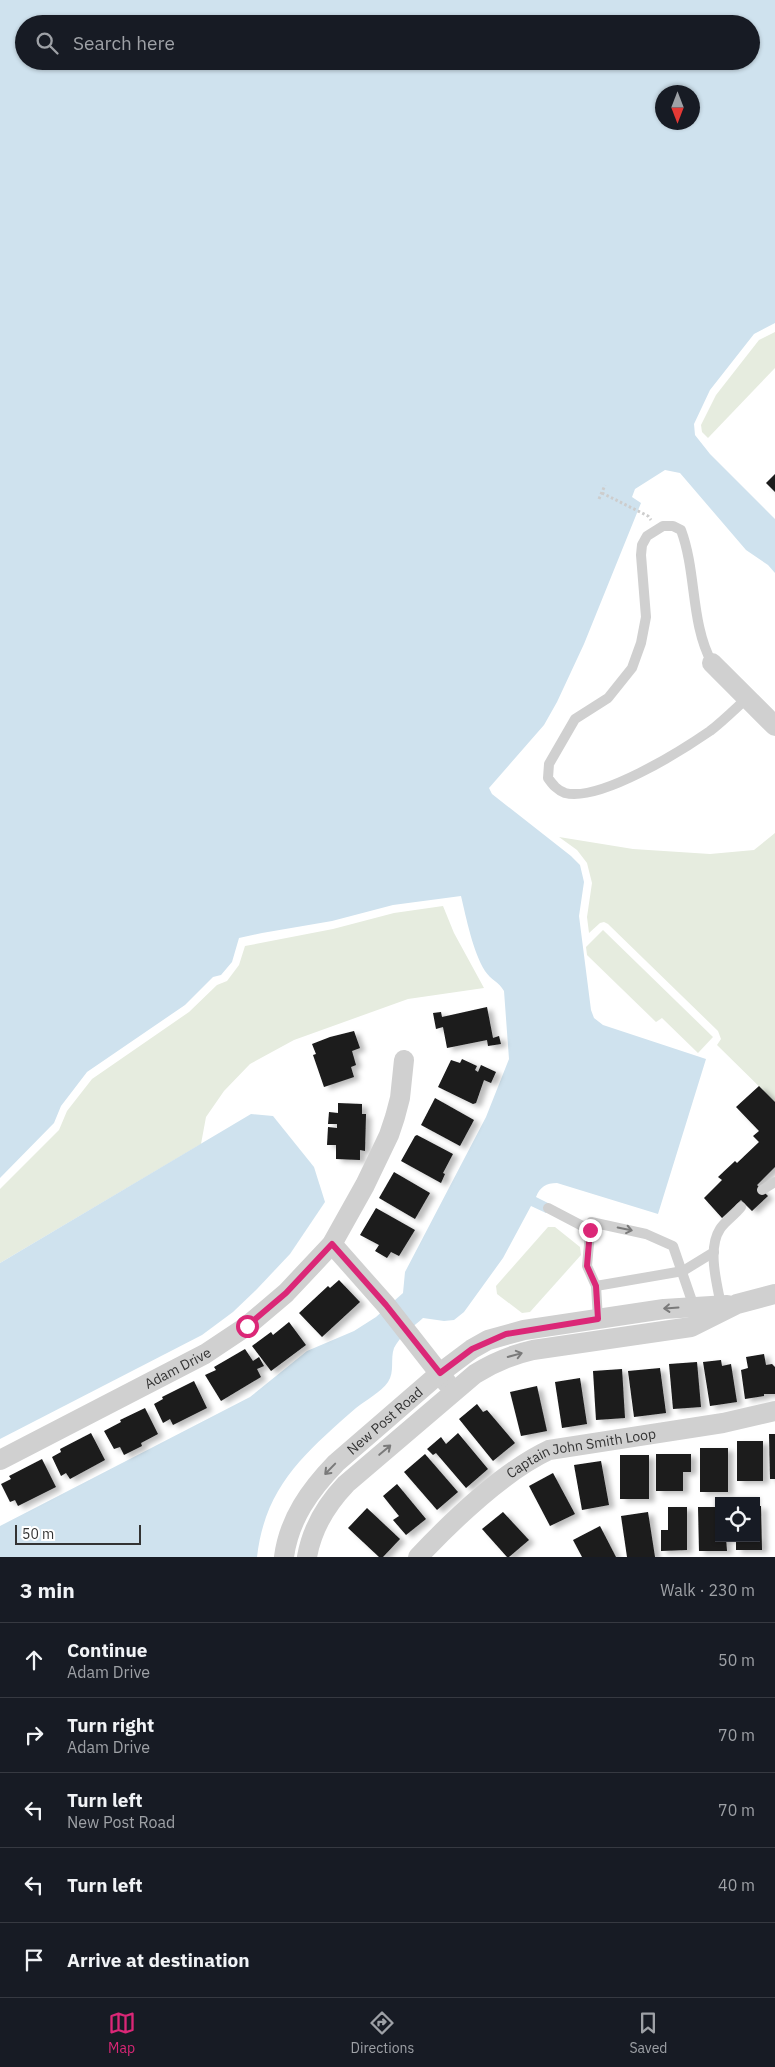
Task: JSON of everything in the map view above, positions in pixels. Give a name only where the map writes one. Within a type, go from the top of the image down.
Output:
[{"type":"street","points":[[712,663],[775,726]]},
{"type":"street","name":"Adam Drive","points":[[0,1460],[227,1341],[286,1293],[332,1244],[365,1186],[389,1135],[400,1098],[404,1060]]},
{"type":"street","points":[[332,1244],[374,1291],[454,1392]]},
{"type":"street","name":"New Post Road","points":[[284,1557],[297,1513],[321,1479],[336,1463],[440,1373],[472,1349],[506,1334],[664,1308],[729,1304],[774,1296]]},
{"type":"street","name":"New Post Road","points":[[307,1557],[310,1542],[319,1519],[331,1500],[346,1484],[454,1392],[493,1362],[512,1355],[691,1327],[729,1304]]},
{"type":"street","name":"Captain John Smith Loop","points":[[418,1557],[437,1536],[482,1497],[528,1460],[549,1450],[714,1424],[775,1412]]},
{"type":"lane","points":[[712,663],[700,635],[690,562],[685,541],[681,530],[673,526],[663,526],[647,536],[642,545],[641,555],[646,617],[641,643],[632,668],[608,698],[575,719],[550,764],[548,778],[554,788],[565,793],[582,793],[617,783],[660,762],[710,730],[748,698]]},
{"type":"lane","points":[[762,1190],[775,1182]]},
{"type":"lane","points":[[729,1304],[712,1262],[716,1235],[721,1227],[742,1207]]},
{"type":"lane","points":[[548,1208],[590,1230]]},
{"type":"lane","points":[[598,1319],[596,1286],[587,1266],[591,1222],[646,1234],[673,1246],[694,1307]]},
{"type":"lane","points":[[596,1286],[683,1271],[714,1252]]},
{"type":"path","points":[[599,499],[605,485]]},
{"type":"path","points":[[602,493],[648,516]]},
{"type":"shaded area","points":[[775,332],[775,368],[708,438],[702,432],[701,425],[716,395],[759,340]]},
{"type":"shaded area","points":[[775,833],[775,1102],[717,1045],[721,1039],[718,1031],[608,924],[600,923],[589,933],[587,917],[592,883],[587,863],[577,850],[559,837],[633,849],[710,854],[754,850]]},
{"type":"shaded area","points":[[443,906],[454,933],[484,988],[408,999],[294,1040],[250,1064],[224,1091],[206,1117],[201,1144],[0,1263],[0,1189],[59,1130],[67,1111],[92,1079],[189,1012],[217,985],[227,981],[239,965],[245,946],[333,929],[394,913]]},
{"type":"shaded area","points":[[603,930],[713,1037],[698,1053],[662,1018],[656,1022],[587,955],[586,947]]},
{"type":"shaded area","points":[[548,1227],[555,1227],[580,1247],[581,1255],[530,1312],[522,1313],[497,1294],[496,1286]]},
{"type":"water","points":[[0,0],[775,0],[775,323],[754,334],[710,390],[694,424],[695,435],[710,454],[775,519],[775,573],[768,565],[746,550],[680,473],[665,470],[635,489],[632,497],[641,503],[584,644],[557,702],[544,725],[489,788],[492,794],[580,865],[584,882],[579,916],[591,1010],[594,1018],[603,1025],[706,1059],[658,1214],[557,1183],[542,1188],[536,1197],[550,1204],[546,1213],[531,1206],[503,1258],[464,1312],[454,1320],[444,1321],[423,1318],[407,1332],[394,1348],[391,1374],[385,1386],[356,1408],[321,1440],[291,1472],[269,1510],[257,1557],[0,1557],[0,1526],[250,1397],[307,1351],[354,1331],[376,1317],[403,1293],[405,1272],[486,1117],[509,1059],[504,991],[487,974],[481,963],[470,934],[461,896],[393,905],[332,921],[239,938],[232,962],[221,975],[213,977],[185,1005],[87,1072],[61,1106],[54,1123],[0,1178]]},
{"type":"water","points":[[251,1114],[273,1116],[314,1167],[325,1202],[290,1254],[233,1312],[202,1335],[0,1439],[0,1263]]},
{"type":"building","points":[[775,474],[775,492],[766,483]]},
{"type":"building","points":[[487,1007],[493,1038],[499,1036],[501,1044],[488,1046],[487,1040],[447,1048],[443,1027],[436,1029],[433,1013],[441,1012],[442,1017]]},
{"type":"building","points":[[354,1031],[360,1048],[352,1051],[356,1065],[351,1067],[354,1077],[324,1087],[313,1055],[316,1054],[312,1044]]},
{"type":"building","points":[[462,1059],[477,1066],[475,1070],[478,1072],[481,1065],[496,1072],[491,1083],[484,1080],[476,1103],[473,1104],[438,1087],[451,1060],[460,1063]]},
{"type":"building","points":[[759,1086],[775,1102],[775,1167],[757,1185],[768,1196],[752,1211],[741,1200],[722,1218],[704,1198],[722,1180],[718,1177],[735,1161],[737,1163],[759,1142],[753,1136],[759,1131],[736,1107]]},
{"type":"building","points":[[435,1098],[474,1120],[460,1146],[421,1125]]},
{"type":"building","points":[[338,1103],[362,1104],[362,1114],[366,1114],[365,1151],[360,1150],[360,1160],[336,1159],[336,1145],[327,1145],[328,1127],[337,1128],[337,1124],[328,1124],[329,1112],[338,1113]]},
{"type":"building","points":[[417,1135],[453,1154],[443,1173],[445,1174],[441,1183],[401,1161]]},
{"type":"building","points":[[394,1172],[430,1193],[415,1219],[379,1198]]},
{"type":"building","points":[[376,1208],[415,1230],[399,1256],[391,1252],[387,1258],[375,1251],[379,1245],[360,1235]]},
{"type":"building","points":[[339,1280],[360,1302],[322,1337],[299,1313],[328,1286],[330,1288]]},
{"type":"building","points":[[289,1322],[306,1345],[271,1371],[252,1346],[271,1332],[273,1335]]},
{"type":"building","points":[[245,1349],[253,1361],[259,1357],[264,1366],[257,1369],[261,1377],[221,1401],[205,1375],[216,1370],[214,1367]]},
{"type":"building","points":[[764,1354],[766,1365],[772,1364],[775,1367],[775,1394],[764,1394],[764,1396],[745,1399],[741,1370],[748,1368],[746,1357]]},
{"type":"building","points":[[721,1360],[722,1366],[731,1364],[737,1402],[710,1406],[703,1362]]},
{"type":"building","points":[[697,1362],[701,1407],[673,1409],[669,1364]]},
{"type":"building","points":[[660,1368],[666,1413],[634,1417],[628,1371]]},
{"type":"building","points":[[622,1369],[625,1418],[596,1420],[593,1371]]},
{"type":"building","points":[[580,1378],[587,1424],[562,1428],[555,1382]]},
{"type":"building","points":[[194,1381],[207,1408],[173,1425],[170,1419],[163,1423],[154,1404],[163,1399],[162,1397]]},
{"type":"building","points":[[537,1386],[547,1431],[521,1436],[510,1392]]},
{"type":"building","points":[[477,1404],[483,1412],[487,1410],[515,1443],[493,1461],[459,1419]]},
{"type":"building","points":[[145,1408],[158,1434],[141,1443],[142,1446],[124,1455],[120,1447],[114,1449],[104,1431],[121,1422],[120,1420]]},
{"type":"building","points":[[91,1433],[105,1460],[70,1479],[66,1473],[61,1476],[52,1457],[61,1452],[60,1449]]},
{"type":"building","points":[[458,1433],[488,1469],[466,1488],[436,1453],[433,1455],[427,1449],[441,1437],[446,1444]]},
{"type":"building","points":[[769,1434],[775,1434],[775,1479],[770,1479]]},
{"type":"building","points":[[737,1441],[763,1441],[763,1481],[737,1481]]},
{"type":"building","points":[[700,1448],[728,1448],[728,1492],[700,1492]]},
{"type":"building","points":[[425,1454],[458,1492],[437,1510],[404,1472]]},
{"type":"building","points":[[656,1454],[691,1454],[691,1472],[683,1472],[683,1491],[656,1491]]},
{"type":"building","points":[[620,1455],[649,1455],[649,1499],[620,1499]]},
{"type":"building","points":[[42,1459],[56,1487],[18,1506],[15,1500],[10,1502],[1,1484],[11,1479],[9,1476]]},
{"type":"building","points":[[601,1461],[609,1505],[582,1510],[574,1465]]},
{"type":"building","points":[[553,1473],[575,1514],[550,1526],[529,1486]]},
{"type":"building","points":[[397,1484],[426,1519],[406,1535],[393,1520],[399,1516],[383,1496]]},
{"type":"building","points":[[761,1506],[762,1550],[736,1550],[736,1542],[760,1542]]},
{"type":"building","points":[[668,1507],[687,1507],[687,1550],[661,1551],[661,1530],[668,1530]]},
{"type":"building","points":[[698,1507],[715,1507],[715,1542],[726,1542],[727,1551],[699,1551]]},
{"type":"building","points":[[367,1508],[400,1539],[383,1557],[379,1557],[348,1528]]},
{"type":"building","points":[[503,1512],[529,1540],[509,1557],[482,1529]]},
{"type":"building","points":[[648,1512],[655,1557],[627,1557],[621,1516]]},
{"type":"building","points":[[600,1526],[616,1557],[582,1557],[573,1540]]},
{"type":"route","points":[[247,1326],[286,1293],[332,1244],[363,1277],[440,1373],[456,1360],[488,1340],[524,1330],[598,1319],[596,1286],[587,1266],[590,1230]]}]
